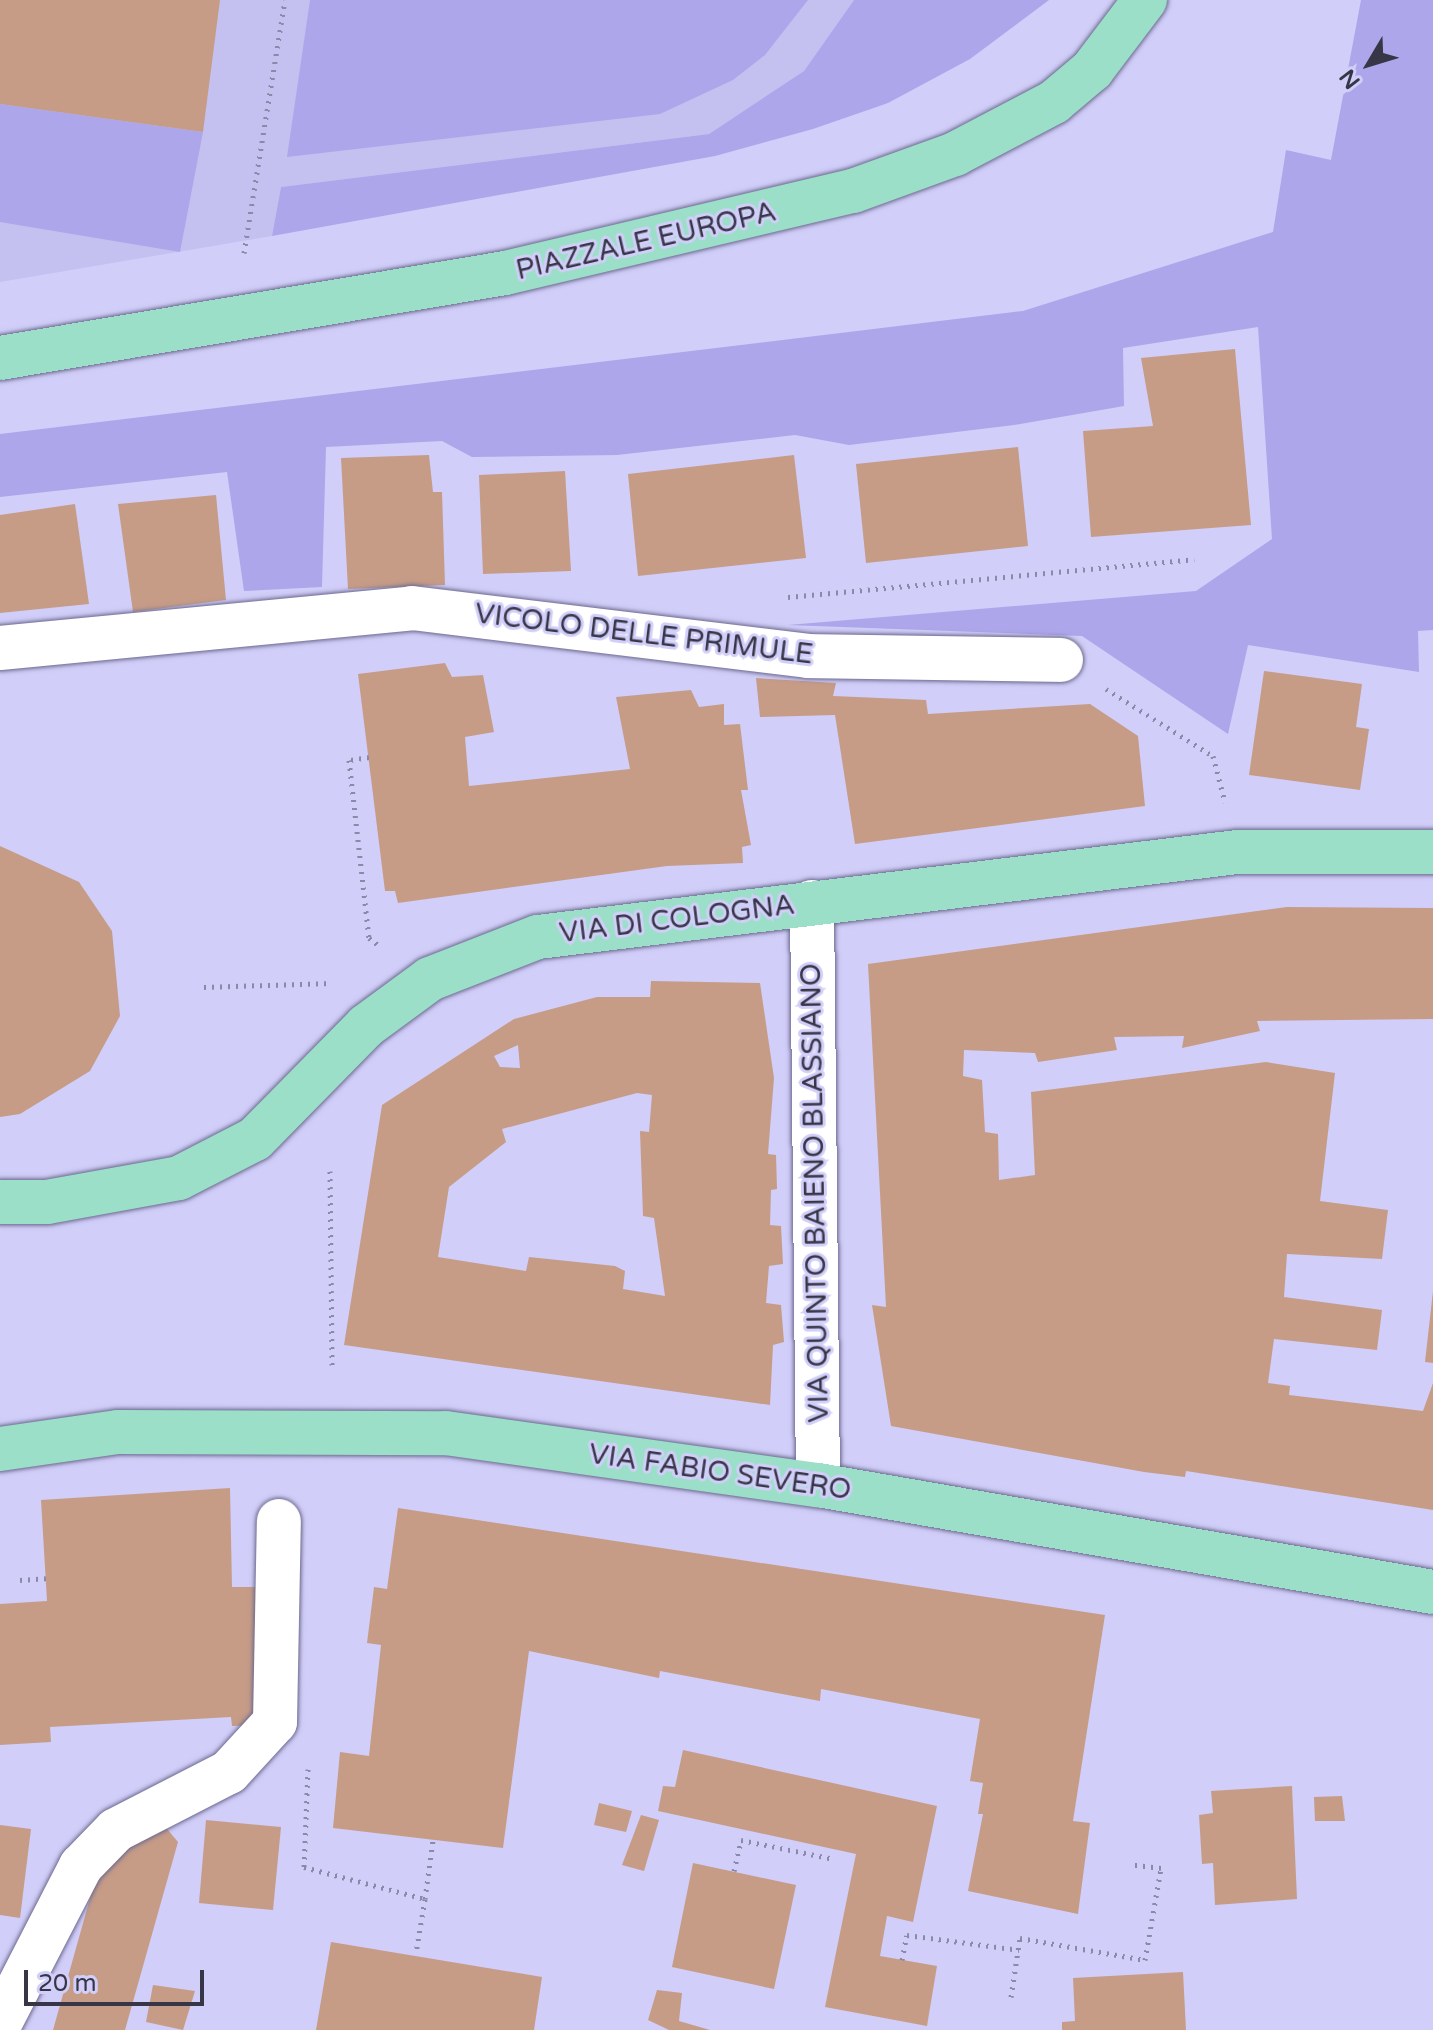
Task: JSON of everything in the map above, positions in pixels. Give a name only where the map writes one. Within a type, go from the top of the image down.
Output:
[{"type":"main road","name":"PIAZZALE EUROPA","points":[[0,358],[505,273],[792,208],[911,172],[1054,102],[1092,70],[1145,0]]},
{"type":"main road","name":"VIA DI COLOGNA","points":[[0,1202],[47,1202],[179,1178],[255,1139],[366,1026],[430,979],[478,955],[538,937],[1237,852],[1433,852]]},
{"type":"main road","name":"VIA FABIO SEVERO","points":[[0,1449],[118,1432],[446,1433],[818,1485],[1433,1592]]},
{"type":"street","name":"VICOLO DELLE PRIMULE","points":[[0,648],[412,608],[808,656],[1061,660]]},
{"type":"street","name":"VIA QUINTO BAIENO BLASSIANO","points":[[812,902],[818,1485]]},
{"type":"street","points":[[0,2023],[81,1866],[116,1830],[229,1772],[275,1722],[279,1521]]},
{"type":"path","points":[[244,253],[285,0]]},
{"type":"path","points":[[779,597],[1194,559]]},
{"type":"path","points":[[1061,660],[1213,756],[1225,803]]},
{"type":"path","points":[[369,757],[349,760],[369,938],[389,952]]},
{"type":"path","points":[[204,987],[345,982]]},
{"type":"path","points":[[330,1171],[332,1365]]},
{"type":"path","points":[[20,1580],[46,1578]]},
{"type":"path","points":[[275,1722],[306,1751],[304,1867],[425,1899]]},
{"type":"path","points":[[416,1953],[433,1840]]},
{"type":"path","points":[[734,1871],[741,1840],[834,1859]]},
{"type":"path","points":[[1011,1997],[1020,1938],[1145,1960],[1161,1868],[1130,1864]]},
{"type":"path","points":[[902,1960],[907,1935],[1019,1950]]},
{"type":"shaded area","points":[[0,0],[854,0],[804,71],[709,134],[281,187],[272,236],[0,282]]},
{"type":"shaded area","points":[[310,0],[808,0],[765,55],[733,80],[660,114],[287,157]]},
{"type":"shaded area","points":[[854,0],[1049,0],[970,59],[888,103],[813,129],[715,156],[272,236],[281,187],[709,134],[804,71]]},
{"type":"shaded area","points":[[1361,0],[1433,0],[1433,630],[1418,631],[1419,672],[1248,645],[1228,734],[1082,636],[788,625],[1196,591],[1272,539],[1258,327],[1123,348],[1124,406],[1014,425],[849,445],[795,435],[617,455],[472,457],[442,441],[326,447],[322,587],[244,591],[227,472],[0,497],[0,434],[1023,311],[1273,232],[1286,150],[1331,160]]},
{"type":"shaded area","points":[[0,104],[203,132],[180,252],[0,222]]},
{"type":"building","points":[[0,0],[220,0],[203,132],[0,104]]},
{"type":"building","points":[[1235,349],[1251,525],[1091,537],[1083,431],[1153,426],[1141,358]]},
{"type":"building","points":[[1018,447],[1028,546],[866,563],[856,464]]},
{"type":"building","points":[[429,455],[433,492],[442,492],[445,585],[348,589],[341,458]]},
{"type":"building","points":[[794,455],[806,558],[638,576],[628,474]]},
{"type":"building","points":[[565,471],[571,571],[483,574],[479,475]]},
{"type":"building","points":[[216,495],[226,600],[133,612],[118,504]]},
{"type":"building","points":[[75,504],[89,604],[0,613],[0,515]]},
{"type":"building","points":[[445,663],[452,677],[483,675],[494,732],[465,737],[469,786],[630,769],[616,697],[691,690],[699,707],[724,704],[724,725],[740,724],[748,790],[741,790],[751,845],[742,847],[743,863],[667,866],[398,903],[395,891],[385,891],[358,674]]},
{"type":"building","points":[[1264,671],[1362,684],[1356,727],[1369,729],[1360,790],[1249,775]]},
{"type":"building","points":[[756,678],[836,683],[833,696],[926,700],[928,714],[1090,704],[1138,736],[1145,806],[855,844],[835,715],[760,717]]},
{"type":"building","points":[[0,846],[79,882],[112,931],[120,1016],[90,1071],[20,1114],[0,1117]]},
{"type":"building","points":[[1287,907],[1433,908],[1433,1019],[1257,1021],[1260,1031],[1182,1048],[1184,1036],[1114,1037],[1117,1050],[1038,1062],[1035,1053],[964,1050],[963,1076],[982,1080],[985,1132],[998,1134],[999,1180],[1035,1175],[1031,1092],[1266,1062],[1335,1073],[1320,1201],[1388,1210],[1382,1259],[1287,1254],[1284,1297],[1382,1310],[1377,1350],[1274,1339],[1268,1383],[1290,1386],[1289,1395],[1423,1411],[1433,1383],[1433,1510],[1186,1471],[1185,1477],[1144,1472],[891,1426],[872,1305],[886,1307],[868,964]]},
{"type":"building","points":[[651,981],[760,983],[774,1078],[768,1154],[776,1155],[777,1189],[771,1190],[770,1225],[781,1226],[783,1264],[769,1266],[766,1303],[781,1305],[784,1342],[773,1345],[770,1405],[344,1345],[382,1105],[514,1019],[597,997],[650,997]],"holes":[[[518,1045],[520,1068],[500,1067],[494,1056]],[[637,1093],[652,1095],[649,1132],[640,1131],[643,1216],[654,1218],[665,1296],[623,1289],[625,1271],[615,1266],[529,1257],[526,1271],[438,1257],[449,1187],[506,1142],[502,1129]]]},
{"type":"building","points":[[1433,1291],[1433,1363],[1425,1362]]},
{"type":"building","points":[[230,1488],[232,1587],[264,1587],[261,1725],[232,1726],[231,1717],[50,1727],[51,1742],[0,1745],[0,1604],[47,1601],[41,1500]]},
{"type":"building","points":[[398,1508],[1105,1615],[1073,1821],[1090,1823],[1078,1914],[968,1891],[983,1814],[978,1814],[983,1783],[970,1781],[980,1719],[821,1689],[820,1701],[660,1671],[659,1678],[529,1651],[503,1848],[333,1828],[340,1752],[369,1756],[381,1645],[367,1643],[374,1587],[387,1589]]},
{"type":"building","points":[[683,1750],[937,1806],[913,1922],[887,1916],[880,1956],[937,1966],[927,2026],[825,2007],[856,1854],[658,1811],[663,1786],[675,1787]]},
{"type":"building","points":[[1292,1786],[1297,1899],[1215,1905],[1213,1863],[1202,1864],[1199,1815],[1213,1813],[1211,1791]]},
{"type":"building","points":[[1342,1796],[1345,1821],[1315,1821],[1314,1797]]},
{"type":"building","points":[[599,1803],[632,1811],[626,1832],[594,1825]]},
{"type":"building","points":[[641,1815],[659,1820],[644,1871],[622,1865]]},
{"type":"building","points":[[157,1817],[178,1842],[125,2030],[53,2030],[96,1877]]},
{"type":"building","points":[[206,1820],[281,1827],[273,1910],[199,1903]]},
{"type":"building","points":[[0,1825],[31,1829],[20,1918],[0,1915]]},
{"type":"building","points":[[693,1863],[796,1885],[774,1989],[672,1967]]},
{"type":"building","points":[[331,1942],[542,1977],[534,2030],[316,2030]]},
{"type":"building","points":[[1183,1972],[1186,2030],[1062,2030],[1062,2022],[1075,2021],[1073,1978]]},
{"type":"building","points":[[153,1985],[195,1991],[183,2030],[146,2022]]},
{"type":"building","points":[[657,1990],[682,1993],[679,2021],[710,2030],[669,2030],[648,2020]]}]
